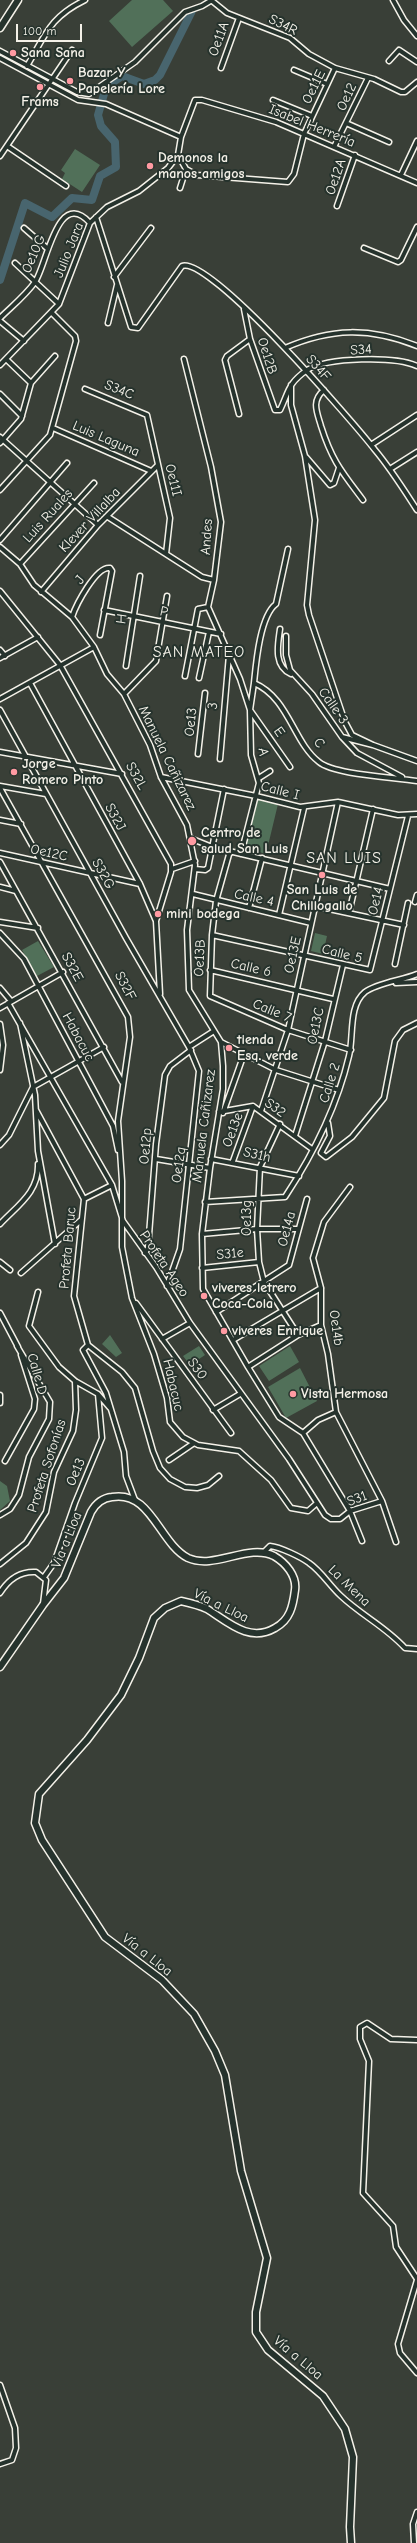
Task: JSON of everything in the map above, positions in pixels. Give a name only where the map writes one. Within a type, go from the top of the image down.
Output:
[{"type":"street","points":[[0,28],[18,0]]},
{"type":"street","points":[[27,66],[56,18],[64,11],[84,0]]},
{"type":"street","points":[[0,51],[80,93],[93,93],[110,77],[135,62],[185,12],[202,6],[211,0]]},
{"type":"street","name":"S34R","points":[[211,0],[227,12],[239,18],[290,38],[309,54],[335,68],[368,78]]},
{"type":"street","points":[[392,0],[404,20],[417,36]]},
{"type":"street","name":"Oe11A","points":[[221,68],[239,18]]},
{"type":"street","points":[[0,156],[72,50]]},
{"type":"street","points":[[389,61],[399,50],[417,62]]},
{"type":"street","points":[[0,58],[78,100],[106,104],[180,138],[178,155],[186,169],[180,188]]},
{"type":"street","name":"Oe11E","points":[[186,169],[197,175],[214,178],[288,182],[294,174],[304,134],[335,68]]},
{"type":"street","points":[[294,70],[327,84]]},
{"type":"street","points":[[368,78],[374,78],[401,92],[405,92],[417,82]]},
{"type":"street","name":"Oe12","points":[[334,147],[368,78]]},
{"type":"street","points":[[78,100],[80,93]]},
{"type":"street","name":"Isabel Herrería","points":[[180,138],[195,100],[202,100],[276,122],[417,183]]},
{"type":"street","points":[[273,100],[312,116]]},
{"type":"street","points":[[346,123],[389,142]]},
{"type":"street","points":[[401,175],[416,148],[417,141]]},
{"type":"street","points":[[7,146],[66,186]]},
{"type":"street","name":"Julio Jara","points":[[0,365],[52,313],[59,304],[90,223],[117,200],[139,191],[158,178],[178,155]]},
{"type":"street","name":"Oe12A","points":[[337,206],[355,155]]},
{"type":"street","name":"Oe10G","points":[[0,319],[35,282],[60,220],[70,213],[80,214],[90,223]]},
{"type":"street","points":[[96,217],[117,285],[108,323]]},
{"type":"street","points":[[364,248],[398,262],[401,260],[417,227]]},
{"type":"street","points":[[24,228],[48,249]]},
{"type":"street","points":[[114,277],[151,228]]},
{"type":"street","points":[[15,263],[59,304]]},
{"type":"street","name":"S34F","points":[[117,285],[131,327],[136,329],[182,266],[187,265],[210,276],[244,308],[324,390],[390,469],[417,510]]},
{"type":"street","points":[[206,269],[210,276]]},
{"type":"street","name":"Oe12B","points":[[244,308],[250,338],[274,409],[280,410],[286,390],[291,385]]},
{"type":"street","points":[[0,490],[45,442],[53,428],[76,341],[75,336],[52,313]]},
{"type":"street","points":[[0,319],[24,341]]},
{"type":"street","points":[[284,348],[322,334],[340,332],[364,332],[417,346]]},
{"type":"street","points":[[239,414],[225,360],[227,356],[250,338]]},
{"type":"street","points":[[55,356],[31,383],[22,416],[1,440],[98,525]]},
{"type":"street","points":[[6,359],[31,383]]},
{"type":"street","name":"Andes","points":[[184,360],[211,467],[220,517],[214,580],[208,607]]},
{"type":"street","name":"S34","points":[[307,371],[332,363],[364,360],[393,360],[417,366]]},
{"type":"street","points":[[307,371],[291,385],[291,405],[305,456],[315,520],[307,606],[345,722],[352,734],[373,745]]},
{"type":"street","name":"S34C","points":[[85,388],[145,413]]},
{"type":"street","points":[[324,390],[316,399],[316,406],[326,443],[338,468],[363,500]]},
{"type":"street","points":[[0,394],[22,416]]},
{"type":"street","name":"Oe11I","points":[[145,413],[170,518],[166,554]]},
{"type":"street","points":[[371,445],[416,417]]},
{"type":"street","name":"Luis Laguna","points":[[53,428],[151,471]]},
{"type":"street","points":[[390,469],[417,452]]},
{"type":"street","points":[[305,456],[330,485],[334,483],[338,468]]},
{"type":"street","points":[[0,540],[67,463]]},
{"type":"street","name":"Klever Villalba","points":[[41,592],[98,525],[108,517],[158,465]]},
{"type":"street","name":"Luis Ruales","points":[[20,564],[94,482]]},
{"type":"street","points":[[108,517],[202,577],[214,580]]},
{"type":"street","name":"Manuela Cañizarez","points":[[0,547],[20,564],[30,582],[72,617],[94,647],[107,674],[124,694],[150,745],[161,777],[185,820],[195,861],[194,894],[187,930],[189,990],[221,1042],[224,1066],[221,1112],[211,1158],[202,1234],[202,1268],[204,1289],[248,1367],[279,1417],[303,1433],[350,1511],[362,1541]]},
{"type":"street","points":[[250,710],[264,627],[269,610],[276,604],[288,549]]},
{"type":"street","name":"J","points":[[72,617],[77,602],[103,569],[109,567],[112,571],[104,610]]},
{"type":"street","name":"H","points":[[126,666],[140,576]]},
{"type":"street","name":"S32L","points":[[0,591],[60,665],[122,774],[172,869]]},
{"type":"street","points":[[124,694],[154,663],[163,624],[167,596]]},
{"type":"street","points":[[186,676],[198,608],[208,607],[240,679],[250,710]]},
{"type":"street","points":[[100,635],[104,610]]},
{"type":"street","name":"P","points":[[104,610],[163,624],[221,634]]},
{"type":"street","points":[[280,629],[277,654],[287,672],[294,675]]},
{"type":"street","points":[[199,678],[209,632]]},
{"type":"street","name":"Calle 3","points":[[286,636],[288,663],[294,675],[312,694],[342,738],[373,745],[417,761]]},
{"type":"street","points":[[0,658],[38,637]]},
{"type":"street","points":[[0,698],[94,647]]},
{"type":"street","points":[[0,650],[5,656]]},
{"type":"street","name":"3","points":[[220,759],[229,655]]},
{"type":"street","name":"S32J","points":[[30,683],[140,884],[156,921]]},
{"type":"street","name":"C","points":[[254,683],[267,689],[278,702],[318,761],[330,768],[345,771],[417,780]]},
{"type":"street","name":"Oe13","points":[[198,754],[205,693]]},
{"type":"street","name":"S32G","points":[[0,710],[190,1049]]},
{"type":"street","name":"E","points":[[250,710],[290,767]]},
{"type":"street","name":"A","points":[[250,710],[251,758],[259,778]]},
{"type":"street","points":[[342,738],[358,753],[406,779]]},
{"type":"street","points":[[0,752],[122,774]]},
{"type":"street","points":[[241,854],[256,796],[259,778],[270,771]]},
{"type":"street","name":"Calle I","points":[[161,777],[224,789],[304,808],[338,802],[398,815],[408,816],[417,814]]},
{"type":"street","points":[[0,787],[46,794]]},
{"type":"street","name":"S32F","points":[[0,787],[128,1017],[130,1037],[118,1122],[122,1221]]},
{"type":"street","points":[[195,870],[207,870],[224,789]]},
{"type":"street","name":"Oe13E","points":[[261,1111],[276,1070],[288,1030],[338,802]]},
{"type":"street","points":[[279,915],[304,808]]},
{"type":"street","points":[[349,913],[373,809]]},
{"type":"street","name":"Oe14","points":[[372,968],[408,816]]},
{"type":"street","points":[[0,820],[21,824]]},
{"type":"street","points":[[190,838],[212,847],[291,864],[390,890]]},
{"type":"street","name":"Oe13B","points":[[210,996],[212,935],[216,902],[230,851]]},
{"type":"street","name":"Oe12C","points":[[0,853],[140,884]]},
{"type":"street","points":[[249,908],[262,858]]},
{"type":"street","points":[[160,996],[156,921],[172,869],[195,861]]},
{"type":"street","name":"S32E","points":[[0,862],[63,972],[123,1084]]},
{"type":"street","points":[[0,887],[16,891]]},
{"type":"street","name":"Calle 4","points":[[194,894],[216,902],[249,908],[311,923]]},
{"type":"street","points":[[415,902],[417,895]]},
{"type":"street","points":[[396,964],[408,903]]},
{"type":"street","points":[[315,906],[404,925]]},
{"type":"street","points":[[0,922],[38,928]]},
{"type":"street","name":"Habacuc","points":[[0,933],[22,955],[113,1126],[120,1161]]},
{"type":"street","name":"Calle 5","points":[[212,935],[366,971],[372,968]]},
{"type":"street","name":"Oe13C","points":[[295,1136],[325,1041],[333,999],[343,965]]},
{"type":"street","name":"Calle 6","points":[[210,970],[333,999]]},
{"type":"street","points":[[0,1008],[37,985],[63,972]]},
{"type":"street","points":[[389,984],[417,974]]},
{"type":"street","points":[[389,984],[417,982]]},
{"type":"street","name":"Calle 2","points":[[258,1197],[285,1197],[298,1176],[328,1123],[340,1090],[350,1050],[354,1014],[359,999],[371,989],[389,984]]},
{"type":"street","name":"Profeta Ageo","points":[[0,988],[10,1002],[112,1185],[122,1221],[145,1253],[190,1323],[240,1394],[289,1459],[317,1503],[328,1518],[340,1519]]},
{"type":"street","name":"Calle 7","points":[[210,996],[288,1030],[350,1050]]},
{"type":"street","name":"Profeta Baruc","points":[[20,1020],[36,1110],[84,1199],[74,1296],[88,1345],[83,1350],[106,1393],[111,1409]]},
{"type":"street","points":[[0,1024],[4,1045],[0,1070]]},
{"type":"street","points":[[328,1123],[330,1136],[321,1153],[326,1157],[352,1137],[384,1098],[395,1041],[403,1030],[417,1024]]},
{"type":"street","name":"Oe12p","points":[[145,1253],[148,1248],[165,1075],[170,1066],[190,1049],[214,1032]]},
{"type":"street","points":[[221,1042],[276,1070],[340,1090]]},
{"type":"street","points":[[0,1145],[9,1135],[33,1087],[104,1047]]},
{"type":"street","name":"Oe12q","points":[[167,1286],[180,1249],[200,1079],[199,1071],[190,1049]]},
{"type":"street","points":[[221,1112],[244,1054]]},
{"type":"street","name":"S32","points":[[221,1112],[253,1106],[280,1124],[312,1149]]},
{"type":"street","name":"Oe13e","points":[[233,1161],[253,1106]]},
{"type":"street","points":[[0,1224],[21,1204],[35,1186],[38,1178],[36,1110]]},
{"type":"street","name":"Oe13g","points":[[280,1124],[260,1167],[257,1229],[260,1262],[264,1282],[298,1336]]},
{"type":"street","points":[[38,1151],[55,1244]]},
{"type":"street","name":"S31h","points":[[211,1158],[233,1161],[298,1176]]},
{"type":"street","points":[[156,1159],[190,1166],[210,1168]]},
{"type":"street","points":[[84,1199],[112,1185]]},
{"type":"street","name":"Oe14b","points":[[350,1187],[324,1222],[313,1258],[321,1288],[321,1325],[328,1354],[336,1412],[382,1502],[396,1542]]},
{"type":"street","points":[[205,1202],[258,1197]]},
{"type":"street","name":"Oe14a","points":[[264,1282],[289,1265],[307,1199]]},
{"type":"street","points":[[21,1273],[81,1220]]},
{"type":"street","name":"Habacuc","points":[[122,1221],[122,1247],[132,1298],[154,1354],[167,1398],[170,1422],[183,1437],[194,1443],[239,1451],[271,1480],[291,1508],[308,1511],[317,1503]]},
{"type":"street","points":[[202,1234],[257,1229],[298,1229]]},
{"type":"street","points":[[0,1262],[10,1270]]},
{"type":"street","name":"S31e","points":[[202,1268],[260,1262]]},
{"type":"street","points":[[216,1312],[264,1282]]},
{"type":"street","points":[[233,1340],[321,1288]]},
{"type":"street","points":[[38,1292],[29,1326],[49,1355],[75,1381],[98,1394],[111,1409],[124,1452],[126,1476],[135,1500],[146,1510],[176,1549],[190,1558],[202,1560],[264,1552]]},
{"type":"street","name":"S30","points":[[132,1298],[231,1433]]},
{"type":"street","name":"Calle D","points":[[0,1314],[17,1346],[35,1399],[34,1408],[5,1461]]},
{"type":"street","points":[[162,1339],[190,1323]]},
{"type":"street","points":[[248,1367],[298,1336],[321,1325]]},
{"type":"street","points":[[88,1345],[122,1372],[135,1388],[153,1451],[160,1468],[170,1479],[185,1487],[197,1488],[208,1485],[219,1476]]},
{"type":"street","points":[[0,1515],[15,1502],[28,1457],[49,1419],[50,1411],[50,1402],[17,1346]]},
{"type":"street","name":"Profeta Sofonías","points":[[0,1564],[26,1543],[46,1512],[54,1472],[73,1431],[76,1410],[75,1381]]},
{"type":"street","name":"Oe13","points":[[44,1576],[54,1564],[75,1503],[102,1438],[98,1394]]},
{"type":"street","points":[[213,1410],[240,1394]]},
{"type":"street","points":[[0,1396],[0,1403]]},
{"type":"street","points":[[303,1433],[318,1420],[336,1412]]},
{"type":"street","points":[[169,1460],[194,1443]]},
{"type":"street","name":"Via a Lloa","points":[[0,1667],[42,1605],[64,1578],[94,1507],[102,1499],[114,1496],[135,1500]]},
{"type":"street","name":"S31","points":[[340,1519],[350,1511],[382,1502]]},
{"type":"street","name":"La Mena","points":[[264,1552],[270,1546],[278,1547],[310,1563],[340,1595],[363,1615],[387,1630],[405,1648],[417,1649]]},
{"type":"street","name":"Vía a Lloa","points":[[264,1552],[286,1565],[293,1575],[296,1586],[289,1615],[272,1630],[266,1633],[252,1633],[234,1628],[206,1609],[181,1601],[159,1612],[154,1618],[139,1658],[121,1695],[87,1740],[39,1794],[35,1823],[42,1840],[105,1937],[148,1967],[183,2002],[202,2028],[218,2056],[225,2075],[241,2170],[267,2262],[256,2312],[256,2332],[268,2350],[323,2396],[345,2429],[354,2460],[350,2527],[351,2543]]},
{"type":"street","points":[[0,1593],[10,1579],[30,1572],[44,1576],[46,1588],[42,1605]]},
{"type":"street","points":[[417,2040],[391,2039],[367,2022],[360,2027],[360,2038],[370,2061],[363,2193],[393,2226],[396,2247],[417,2280],[398,2344],[400,2353],[417,2373]]},
{"type":"street","points":[[0,2385],[16,2434],[12,2460],[0,2464]]},
{"type":"street","points":[[414,2543],[413,2524],[417,2512]]},
{"type":"green space","points":[[132,0],[163,0],[173,11],[132,47],[109,21]]},
{"type":"green space","points":[[75,149],[100,165],[82,192],[62,179],[65,173],[61,170]]},
{"type":"green space","name":"SAN LUIS","points":[[255,799],[278,804],[266,854],[245,848]]},
{"type":"green space","points":[[315,933],[327,936],[323,954],[311,951]]},
{"type":"green space","points":[[38,941],[54,967],[37,976],[22,950]]},
{"type":"green space","points":[[110,1335],[122,1353],[116,1357],[102,1344]]},
{"type":"green space","points":[[199,1346],[205,1355],[190,1365],[183,1356]]},
{"type":"green space","points":[[290,1346],[299,1362],[269,1381],[259,1366]]},
{"type":"green space","name":"Vista Hermosa","points":[[300,1368],[317,1401],[286,1418],[268,1387]]},
{"type":"green space","points":[[0,1481],[7,1486],[10,1501],[0,1510]]},
{"type":"waterway","points":[[0,280],[25,203],[52,217],[72,198],[92,200],[100,176],[116,167],[115,142],[101,126],[98,115],[106,87],[122,76],[144,84],[155,80],[160,75],[192,11]]},
{"type":"place","name":"Sana Sana","points":[[13,53]]},
{"type":"place","name":"Bazar Y Papelería Lore","points":[[70,81]]},
{"type":"place","name":"Frams","points":[[40,87]]},
{"type":"place","name":"Demonos la manos amigos","points":[[150,166]]},
{"type":"place","name":"Jorge Romero Pinto","points":[[14,772]]},
{"type":"place","name":"Centro de salud San Luis","points":[[192,841]]},
{"type":"place","name":"San Luis de Chillogallo","points":[[322,875]]},
{"type":"place","name":"mini bodega","points":[[158,914]]},
{"type":"place","name":"tienda Esq. verde","points":[[229,1048]]},
{"type":"place","name":"viveres letrero Coca-Cola","points":[[204,1296]]},
{"type":"place","name":"viveres Enrique","points":[[224,1331]]},
{"type":"place","name":"Vista Hermosa","points":[[293,1394]]},
{"type":"district","name":"SAN MATEO","points":[[199,652]]},
{"type":"district","name":"SAN LUIS","points":[[344,858]]}]
